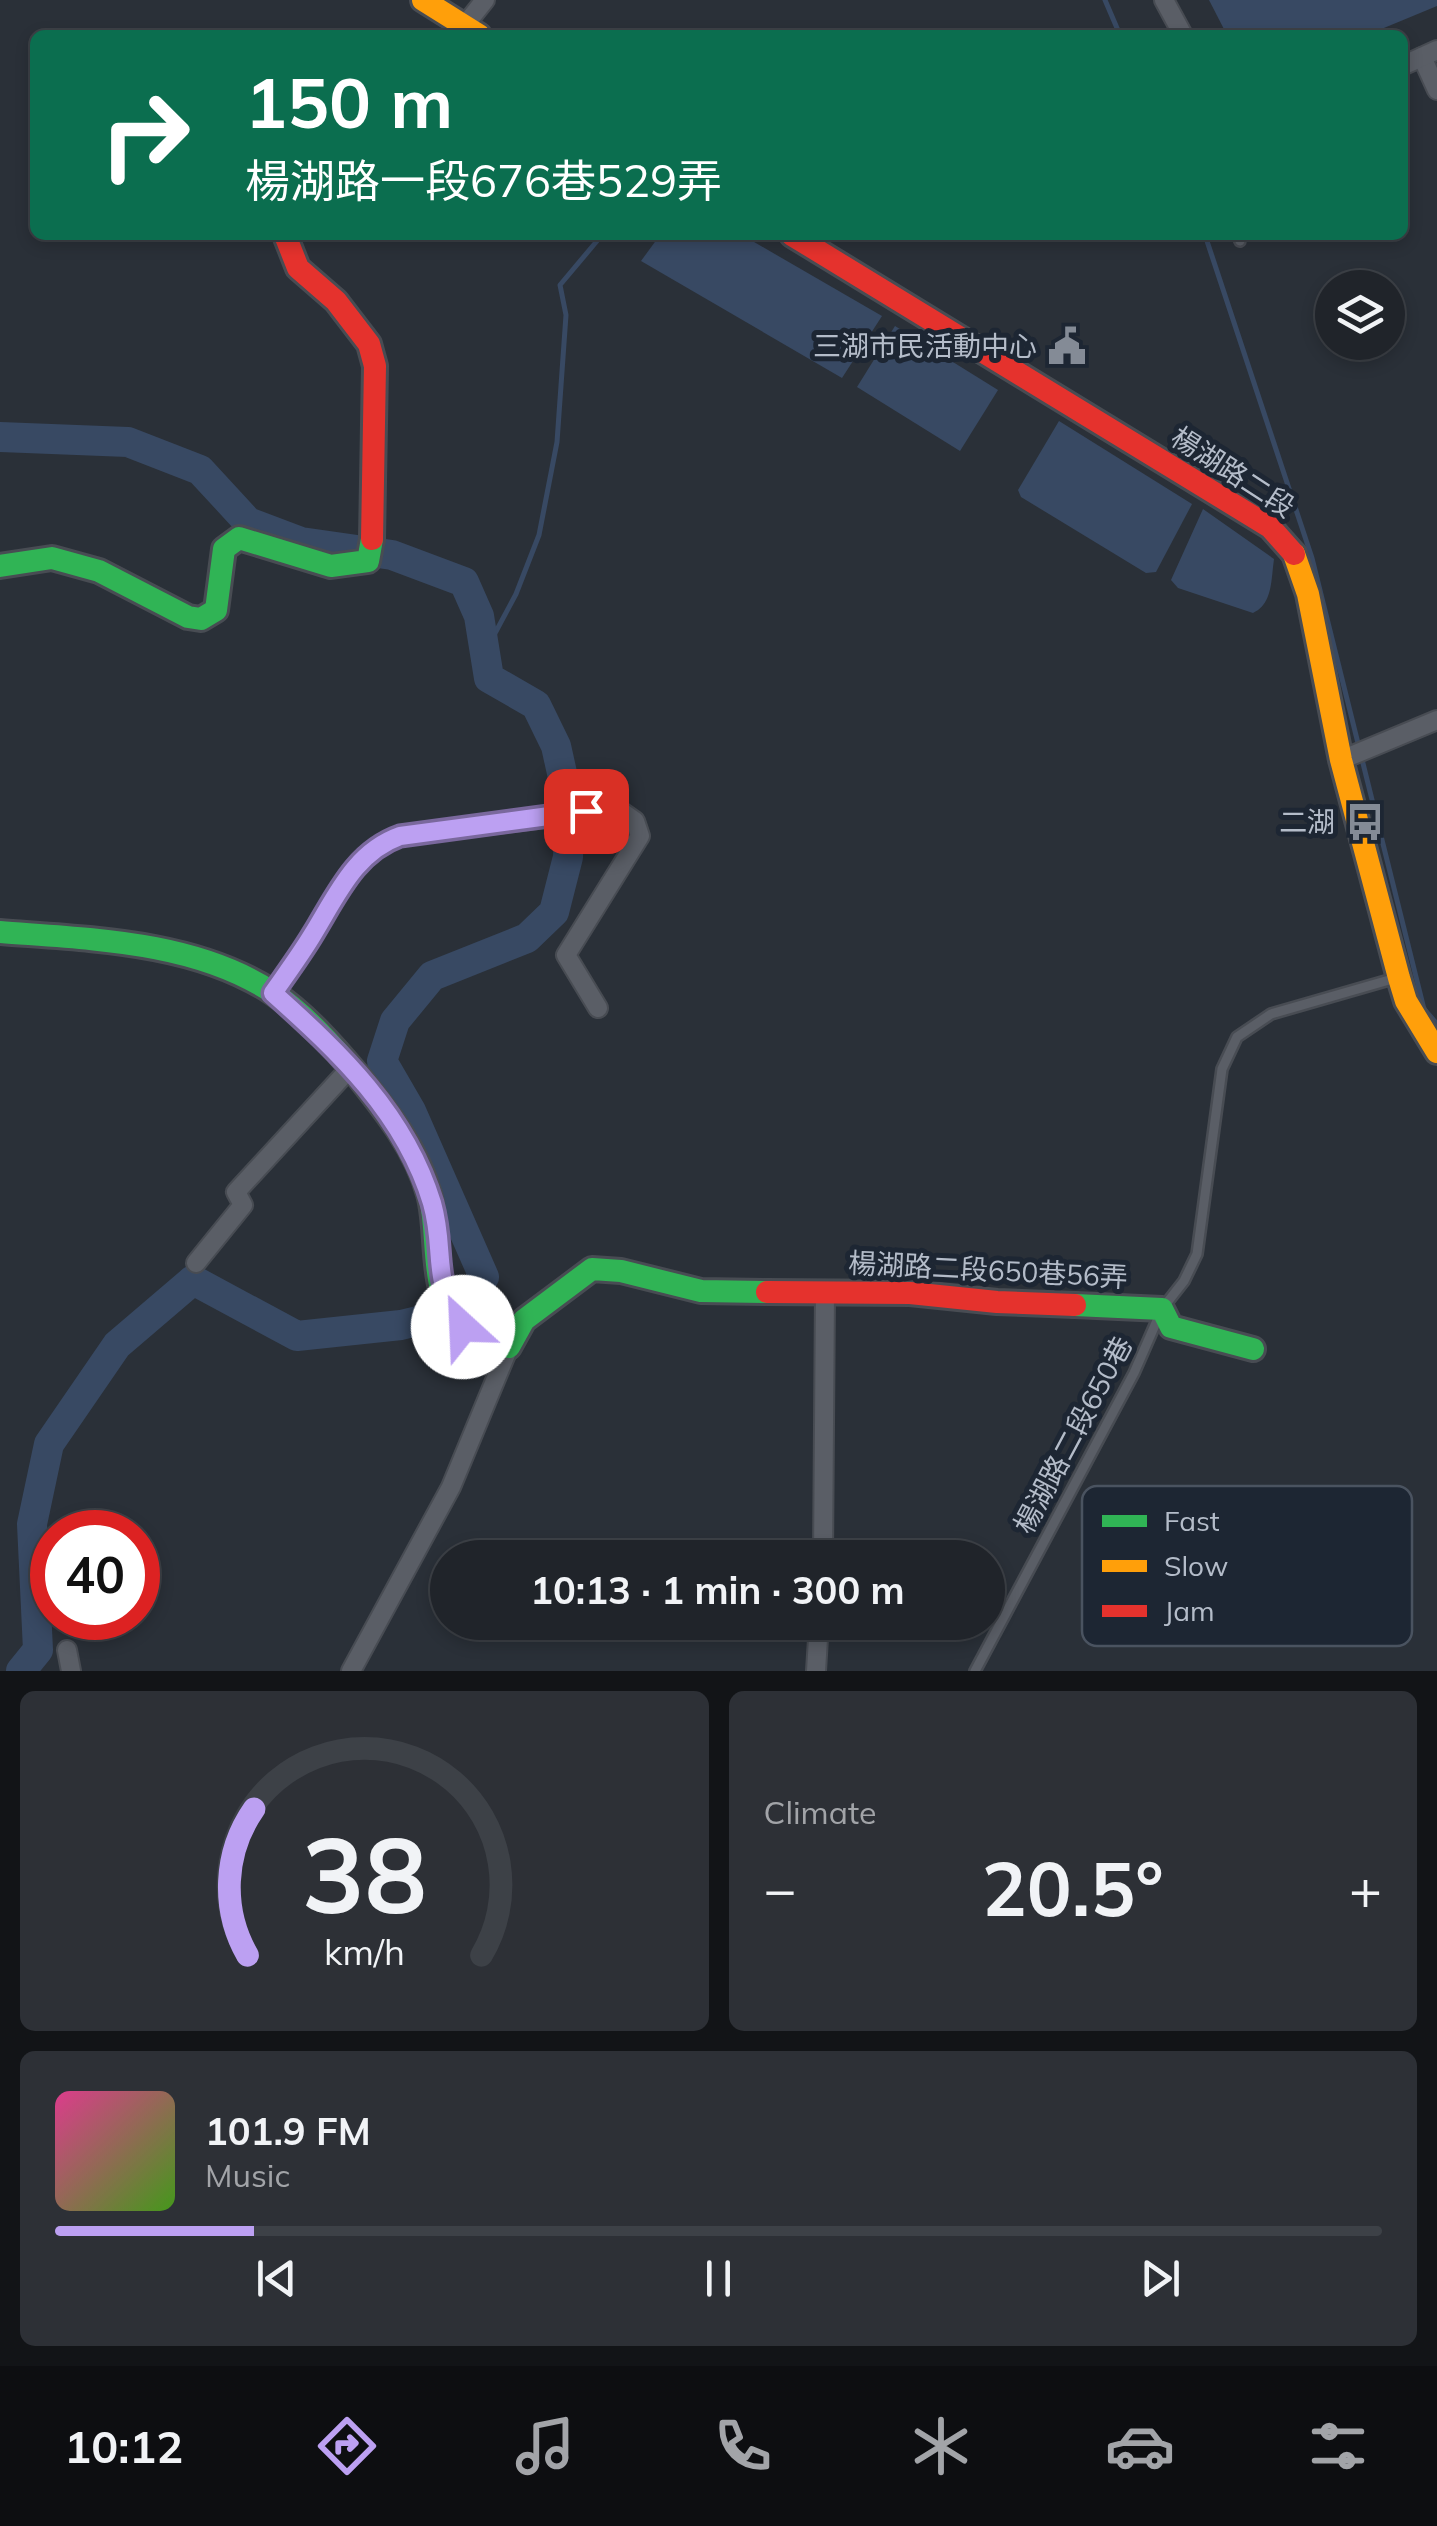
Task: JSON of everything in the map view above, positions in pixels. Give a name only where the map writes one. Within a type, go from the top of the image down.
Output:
[{"type":"street","points":[[423,0],[464,30]]},
{"type":"street","points":[[468,30],[474,10],[486,0]]},
{"type":"street","points":[[1164,0],[1179,30]]},
{"type":"street","points":[[1429,54],[1437,90]]},
{"type":"street","points":[[0,566],[52,558],[99,572],[188,617],[201,619],[216,610],[224,548],[238,538],[331,566],[368,560],[374,514],[375,366],[369,344],[336,301],[298,268],[286,240]]},
{"type":"street","name":"楊湖路二段","points":[[800,240],[1270,526],[1292,548],[1308,594],[1341,760],[1399,978],[1406,1001],[1437,1052]]},
{"type":"street","points":[[1341,760],[1437,720]]},
{"type":"street","points":[[273,993],[347,876],[384,842],[400,836],[618,808],[635,820],[640,836],[566,955],[598,1008]]},
{"type":"street","points":[[0,932],[113,941],[224,968],[273,993],[352,1066],[413,1150],[433,1207],[447,1303],[463,1327],[508,1347]]},
{"type":"street","points":[[196,1263],[243,1205],[236,1192],[352,1066]]},
{"type":"street","name":"楊湖路二段650巷56弄","points":[[352,1671],[451,1488],[508,1347],[524,1320],[592,1269],[622,1271],[701,1290],[910,1293],[997,1302],[1162,1309],[1171,1326],[1253,1349]]},
{"type":"street","name":"楊湖路二段650巷56弄","points":[[823,1540],[825,1292]]},
{"type":"street","points":[[816,1671],[818,1640]]},
{"type":"street","points":[[68,1650],[71,1671]]},
{"type":"lane","name":"楊湖路二段650巷","points":[[976,1671],[1134,1373],[1162,1309],[1184,1282],[1197,1254],[1222,1069],[1237,1038],[1271,1014],[1399,978]]},
{"type":"water","points":[[1209,0],[1437,0],[1437,6],[1379,30],[1224,30]]},
{"type":"water","points":[[656,240],[751,240],[882,316],[842,378],[641,261]]},
{"type":"water","points":[[895,326],[998,390],[960,451],[857,387]]},
{"type":"water","points":[[1059,421],[1192,504],[1156,572],[1146,573],[1021,497],[1018,490]]},
{"type":"water","points":[[1203,509],[1274,559],[1268,597],[1253,613],[1178,588],[1171,580]]},
{"type":"waterway","points":[[1105,0],[1118,30]]},
{"type":"waterway","points":[[485,652],[516,594],[539,535],[557,442],[566,315],[560,285],[598,240]]},
{"type":"waterway","points":[[1207,240],[1312,558],[1424,1009],[1437,1024]]},
{"type":"waterway","points":[[0,437],[128,442],[200,470],[248,522],[301,542],[392,555],[464,582],[479,616],[489,678],[536,705],[556,746],[570,809],[568,857],[554,912],[527,938],[432,976],[395,1021],[382,1061],[411,1111],[484,1277],[467,1309],[401,1325],[297,1336],[193,1280],[117,1345],[49,1444],[32,1524],[38,1650],[21,1671]]},
{"type":"traffic: fast","points":[[0,566],[52,558],[99,571],[188,617],[201,619],[216,610],[224,549],[239,538],[331,566],[368,561],[372,539]]},
{"type":"traffic: fast","points":[[0,932],[175,952],[242,975],[296,1010],[359,1077],[409,1147],[429,1194],[445,1302],[454,1317],[477,1334],[509,1347],[524,1320],[592,1269],[621,1271],[701,1291],[767,1292]]},
{"type":"traffic: fast","points":[[1075,1305],[1162,1309],[1171,1327],[1253,1349]]},
{"type":"traffic: slow","points":[[423,0],[471,30]]},
{"type":"traffic: slow","points":[[1294,554],[1308,594],[1341,760],[1399,978],[1406,1001],[1437,1052]]},
{"type":"traffic: jam","points":[[287,240],[298,268],[336,301],[369,344],[375,366],[372,539]]},
{"type":"traffic: jam","points":[[800,240],[1270,527],[1294,554]]},
{"type":"traffic: jam","points":[[767,1292],[910,1293],[1075,1305]]},
{"type":"place","name":"三湖市民活動中心","points":[[1067,346]]},
{"type":"place","name":"二湖","points":[[1365,822]]},
{"type":"route","points":[[463,1327],[447,1303],[433,1207],[413,1150],[352,1066],[273,993],[347,876],[384,842],[400,836],[586,811]]}]
